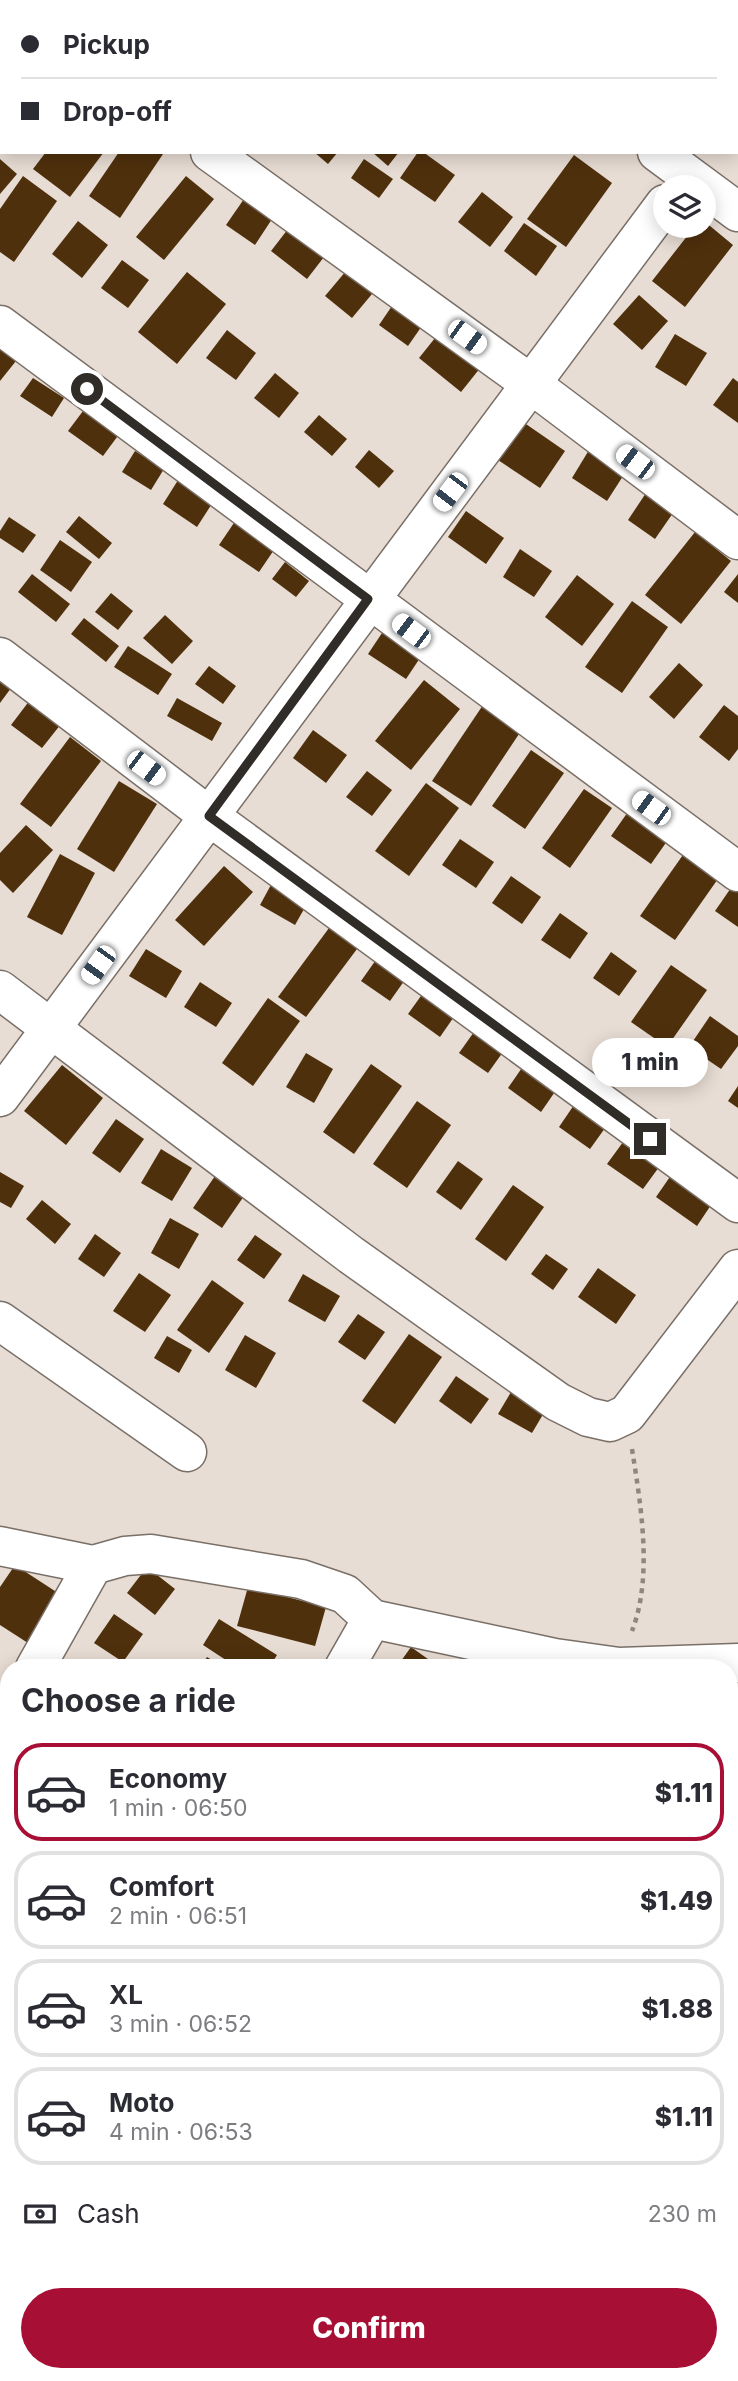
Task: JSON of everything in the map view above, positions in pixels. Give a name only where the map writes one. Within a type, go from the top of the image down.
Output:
[{"type":"street","points":[[214,154],[531,384],[738,540]]},
{"type":"street","points":[[0,1097],[368,599],[531,384],[678,174],[738,212]]},
{"type":"street","points":[[0,325],[738,872]]},
{"type":"street","points":[[0,657],[209,816],[738,1203]]},
{"type":"street","points":[[0,990],[351,1255],[558,1402],[588,1417],[610,1422],[626,1414],[738,1269]]},
{"type":"street","points":[[0,1321],[187,1452]]},
{"type":"street","points":[[0,1546],[93,1565],[125,1556],[151,1554],[301,1579],[345,1594],[372,1619],[475,1642],[573,1659]]},
{"type":"street","points":[[40,1659],[93,1565]]},
{"type":"street","points":[[349,1659],[372,1619]]},
{"type":"path","points":[[622,1659],[640,1612],[642,1581],[637,1479],[626,1414]]},
{"type":"building","points":[[44,154],[102,154],[70,197],[33,169]]},
{"type":"building","points":[[118,154],[163,154],[120,218],[89,196]]},
{"type":"building","points":[[316,154],[336,154],[328,164]]},
{"type":"building","points":[[374,154],[397,154],[388,166]]},
{"type":"building","points":[[417,154],[426,154],[455,175],[435,202],[400,178]]},
{"type":"building","points":[[574,155],[612,183],[566,247],[527,219]]},
{"type":"building","points":[[0,159],[17,174],[0,194]]},
{"type":"building","points":[[364,159],[393,179],[379,198],[351,178]]},
{"type":"building","points":[[23,176],[57,201],[14,262],[0,252],[0,209]]},
{"type":"building","points":[[186,176],[214,199],[164,260],[136,237]]},
{"type":"building","points":[[482,192],[513,217],[490,247],[458,222]]},
{"type":"building","points":[[246,196],[274,216],[255,245],[226,225]]},
{"type":"building","points":[[78,221],[108,245],[82,278],[52,254]]},
{"type":"building","points":[[524,223],[557,246],[536,276],[504,251]]},
{"type":"building","points":[[288,229],[324,257],[307,279],[271,251]]},
{"type":"building","points":[[716,231],[733,245],[685,307],[652,281],[686,238],[716,238]]},
{"type":"building","points":[[122,260],[149,280],[128,308],[101,288]]},
{"type":"building","points":[[346,271],[372,294],[352,318],[325,296]]},
{"type":"building","points":[[187,272],[226,304],[177,364],[138,332]]},
{"type":"building","points":[[639,295],[668,321],[642,350],[613,324]]},
{"type":"building","points":[[394,303],[424,323],[408,346],[379,325]]},
{"type":"building","points":[[227,330],[256,353],[236,380],[206,358]]},
{"type":"building","points":[[439,333],[481,367],[461,392],[419,358]]},
{"type":"building","points":[[675,334],[707,353],[686,386],[655,367]]},
{"type":"building","points":[[0,348],[16,361],[0,381]]},
{"type":"building","points":[[275,373],[299,393],[279,418],[254,398]]},
{"type":"building","points":[[33,378],[64,398],[52,417],[20,396]]},
{"type":"building","points":[[733,378],[738,382],[738,423],[713,405]]},
{"type":"building","points":[[86,407],[120,433],[103,456],[68,431]]},
{"type":"building","points":[[319,415],[347,439],[332,456],[304,432]]},
{"type":"building","points":[[523,422],[565,451],[540,488],[498,460]]},
{"type":"building","points":[[369,450],[394,471],[379,488],[355,467]]},
{"type":"building","points":[[589,450],[625,473],[607,501],[572,478]]},
{"type":"building","points":[[135,451],[164,469],[151,490],[122,472]]},
{"type":"building","points":[[180,477],[215,499],[197,527],[163,504]]},
{"type":"building","points":[[646,493],[673,513],[655,539],[628,520]]},
{"type":"building","points":[[466,511],[504,538],[486,564],[448,537]]},
{"type":"building","points":[[79,516],[112,543],[99,559],[66,532]]},
{"type":"building","points":[[9,517],[36,535],[23,553],[0,538],[0,531]]},
{"type":"building","points":[[238,517],[278,544],[259,572],[219,545]]},
{"type":"building","points":[[695,532],[731,561],[681,624],[645,595]]},
{"type":"building","points":[[60,540],[92,562],[71,592],[40,570]]},
{"type":"building","points":[[520,549],[552,571],[534,597],[503,577]]},
{"type":"building","points":[[285,562],[309,581],[296,597],[272,579]]},
{"type":"building","points":[[32,574],[70,604],[56,622],[18,592]]},
{"type":"building","points":[[738,574],[738,603],[724,592]]},
{"type":"building","points":[[577,575],[614,604],[582,646],[545,617]]},
{"type":"building","points":[[111,593],[133,611],[118,630],[95,612]]},
{"type":"building","points":[[632,601],[668,627],[622,693],[585,667]]},
{"type":"building","points":[[165,615],[193,641],[172,664],[143,638]]},
{"type":"building","points":[[84,618],[119,646],[106,662],[71,634]]},
{"type":"building","points":[[384,630],[422,655],[406,679],[368,654]]},
{"type":"building","points":[[128,646],[172,674],[158,695],[114,667]]},
{"type":"building","points":[[679,663],[703,685],[674,719],[649,697]]},
{"type":"building","points":[[209,666],[236,686],[223,704],[195,684]]},
{"type":"building","points":[[0,674],[14,684],[0,703]]},
{"type":"building","points":[[424,680],[460,709],[411,770],[375,741]]},
{"type":"building","points":[[177,698],[222,723],[212,741],[167,716]]},
{"type":"building","points":[[30,700],[61,724],[42,748],[11,725]]},
{"type":"building","points":[[483,705],[521,731],[471,806],[432,781]]},
{"type":"building","points":[[724,705],[738,716],[738,749],[729,761],[699,737]]},
{"type":"building","points":[[313,730],[347,755],[326,783],[293,758]]},
{"type":"building","points":[[70,737],[101,761],[51,827],[20,804]]},
{"type":"building","points":[[531,750],[564,773],[525,829],[492,806]]},
{"type":"building","points":[[367,771],[392,790],[372,816],[346,797]]},
{"type":"building","points":[[119,781],[157,804],[114,872],[77,849]]},
{"type":"building","points":[[426,783],[459,808],[409,876],[375,851]]},
{"type":"building","points":[[584,789],[612,808],[570,868],[542,848]]},
{"type":"building","points":[[630,809],[670,837],[651,864],[611,836]]},
{"type":"building","points":[[26,825],[53,850],[13,893],[0,880],[0,853]]},
{"type":"building","points":[[460,839],[494,862],[476,888],[442,865]]},
{"type":"building","points":[[685,852],[720,876],[675,940],[640,916]]},
{"type":"building","points":[[60,854],[95,873],[62,935],[27,917]]},
{"type":"building","points":[[224,866],[253,892],[204,946],[175,920]]},
{"type":"building","points":[[511,876],[541,897],[522,924],[492,903]]},
{"type":"building","points":[[272,883],[308,902],[295,925],[260,905]]},
{"type":"building","points":[[733,885],[738,889],[738,927],[715,911]]},
{"type":"building","points":[[560,913],[588,933],[570,959],[541,940]]},
{"type":"building","points":[[329,928],[357,949],[306,1017],[278,997]]},
{"type":"building","points":[[146,949],[182,971],[166,998],[129,976]]},
{"type":"building","points":[[611,952],[637,971],[619,996],[593,978]]},
{"type":"building","points":[[378,957],[407,977],[390,1001],[361,981]]},
{"type":"building","points":[[671,965],[707,990],[667,1047],[631,1022]]},
{"type":"building","points":[[200,982],[232,1003],[216,1027],[184,1007]]},
{"type":"building","points":[[426,989],[458,1011],[440,1037],[408,1014]]},
{"type":"building","points":[[268,998],[300,1021],[253,1086],[222,1063]]},
{"type":"building","points":[[710,1016],[738,1036],[738,1046],[721,1069],[689,1047]]},
{"type":"building","points":[[479,1025],[508,1045],[488,1073],[459,1053]]},
{"type":"building","points":[[306,1053],[333,1069],[314,1103],[286,1087]]},
{"type":"building","points":[[526,1062],[559,1086],[541,1112],[508,1088]]},
{"type":"building","points":[[371,1064],[402,1086],[354,1154],[323,1132]]},
{"type":"building","points":[[62,1065],[103,1098],[66,1145],[24,1111]]},
{"type":"building","points":[[738,1086],[738,1108],[728,1101]]},
{"type":"building","points":[[417,1101],[451,1125],[407,1188],[373,1164]]},
{"type":"building","points":[[576,1102],[608,1124],[590,1149],[559,1127]]},
{"type":"building","points":[[116,1119],[144,1139],[120,1173],[92,1153]]},
{"type":"building","points":[[626,1138],[662,1163],[643,1189],[607,1164]]},
{"type":"building","points":[[161,1149],[192,1168],[172,1201],[141,1183]]},
{"type":"building","points":[[458,1161],[483,1179],[461,1210],[436,1192]]},
{"type":"building","points":[[674,1171],[715,1199],[697,1226],[656,1197]]},
{"type":"building","points":[[0,1172],[24,1186],[11,1208],[0,1202]]},
{"type":"building","points":[[215,1176],[244,1196],[222,1228],[193,1208]]},
{"type":"building","points":[[513,1185],[544,1207],[506,1261],[475,1239]]},
{"type":"building","points":[[42,1200],[71,1224],[55,1244],[26,1219]]},
{"type":"building","points":[[170,1218],[199,1234],[179,1269],[151,1253]]},
{"type":"building","points":[[95,1234],[121,1253],[104,1277],[78,1259]]},
{"type":"building","points":[[255,1235],[282,1254],[264,1279],[237,1260]]},
{"type":"building","points":[[546,1254],[568,1269],[553,1290],[531,1274]]},
{"type":"building","points":[[598,1268],[636,1295],[616,1324],[578,1297]]},
{"type":"building","points":[[139,1273],[171,1295],[145,1332],[113,1311]]},
{"type":"building","points":[[303,1274],[340,1296],[325,1322],[288,1301]]},
{"type":"building","points":[[212,1280],[244,1303],[209,1353],[177,1330]]},
{"type":"building","points":[[358,1314],[385,1332],[365,1360],[338,1342]]},
{"type":"building","points":[[409,1334],[442,1357],[395,1424],[362,1401]]},
{"type":"building","points":[[245,1335],[276,1353],[256,1388],[225,1370]]},
{"type":"building","points":[[167,1336],[192,1350],[179,1373],[154,1358]]},
{"type":"building","points":[[456,1376],[489,1399],[471,1424],[439,1401]]},
{"type":"building","points":[[511,1392],[545,1411],[532,1433],[498,1414]]},
{"type":"building","points":[[15,1565],[61,1595],[28,1643],[0,1625],[0,1587]]},
{"type":"building","points":[[147,1567],[175,1589],[155,1615],[127,1593]]},
{"type":"building","points":[[248,1587],[326,1607],[315,1646],[237,1626]]},
{"type":"building","points":[[114,1614],[143,1634],[125,1659],[118,1659],[94,1643]]},
{"type":"building","points":[[219,1619],[277,1655],[275,1659],[224,1659],[203,1645]]},
{"type":"building","points":[[411,1647],[428,1659],[402,1659]]},
{"type":"route","points":[[87,389],[368,599],[209,816],[650,1139]]}]
